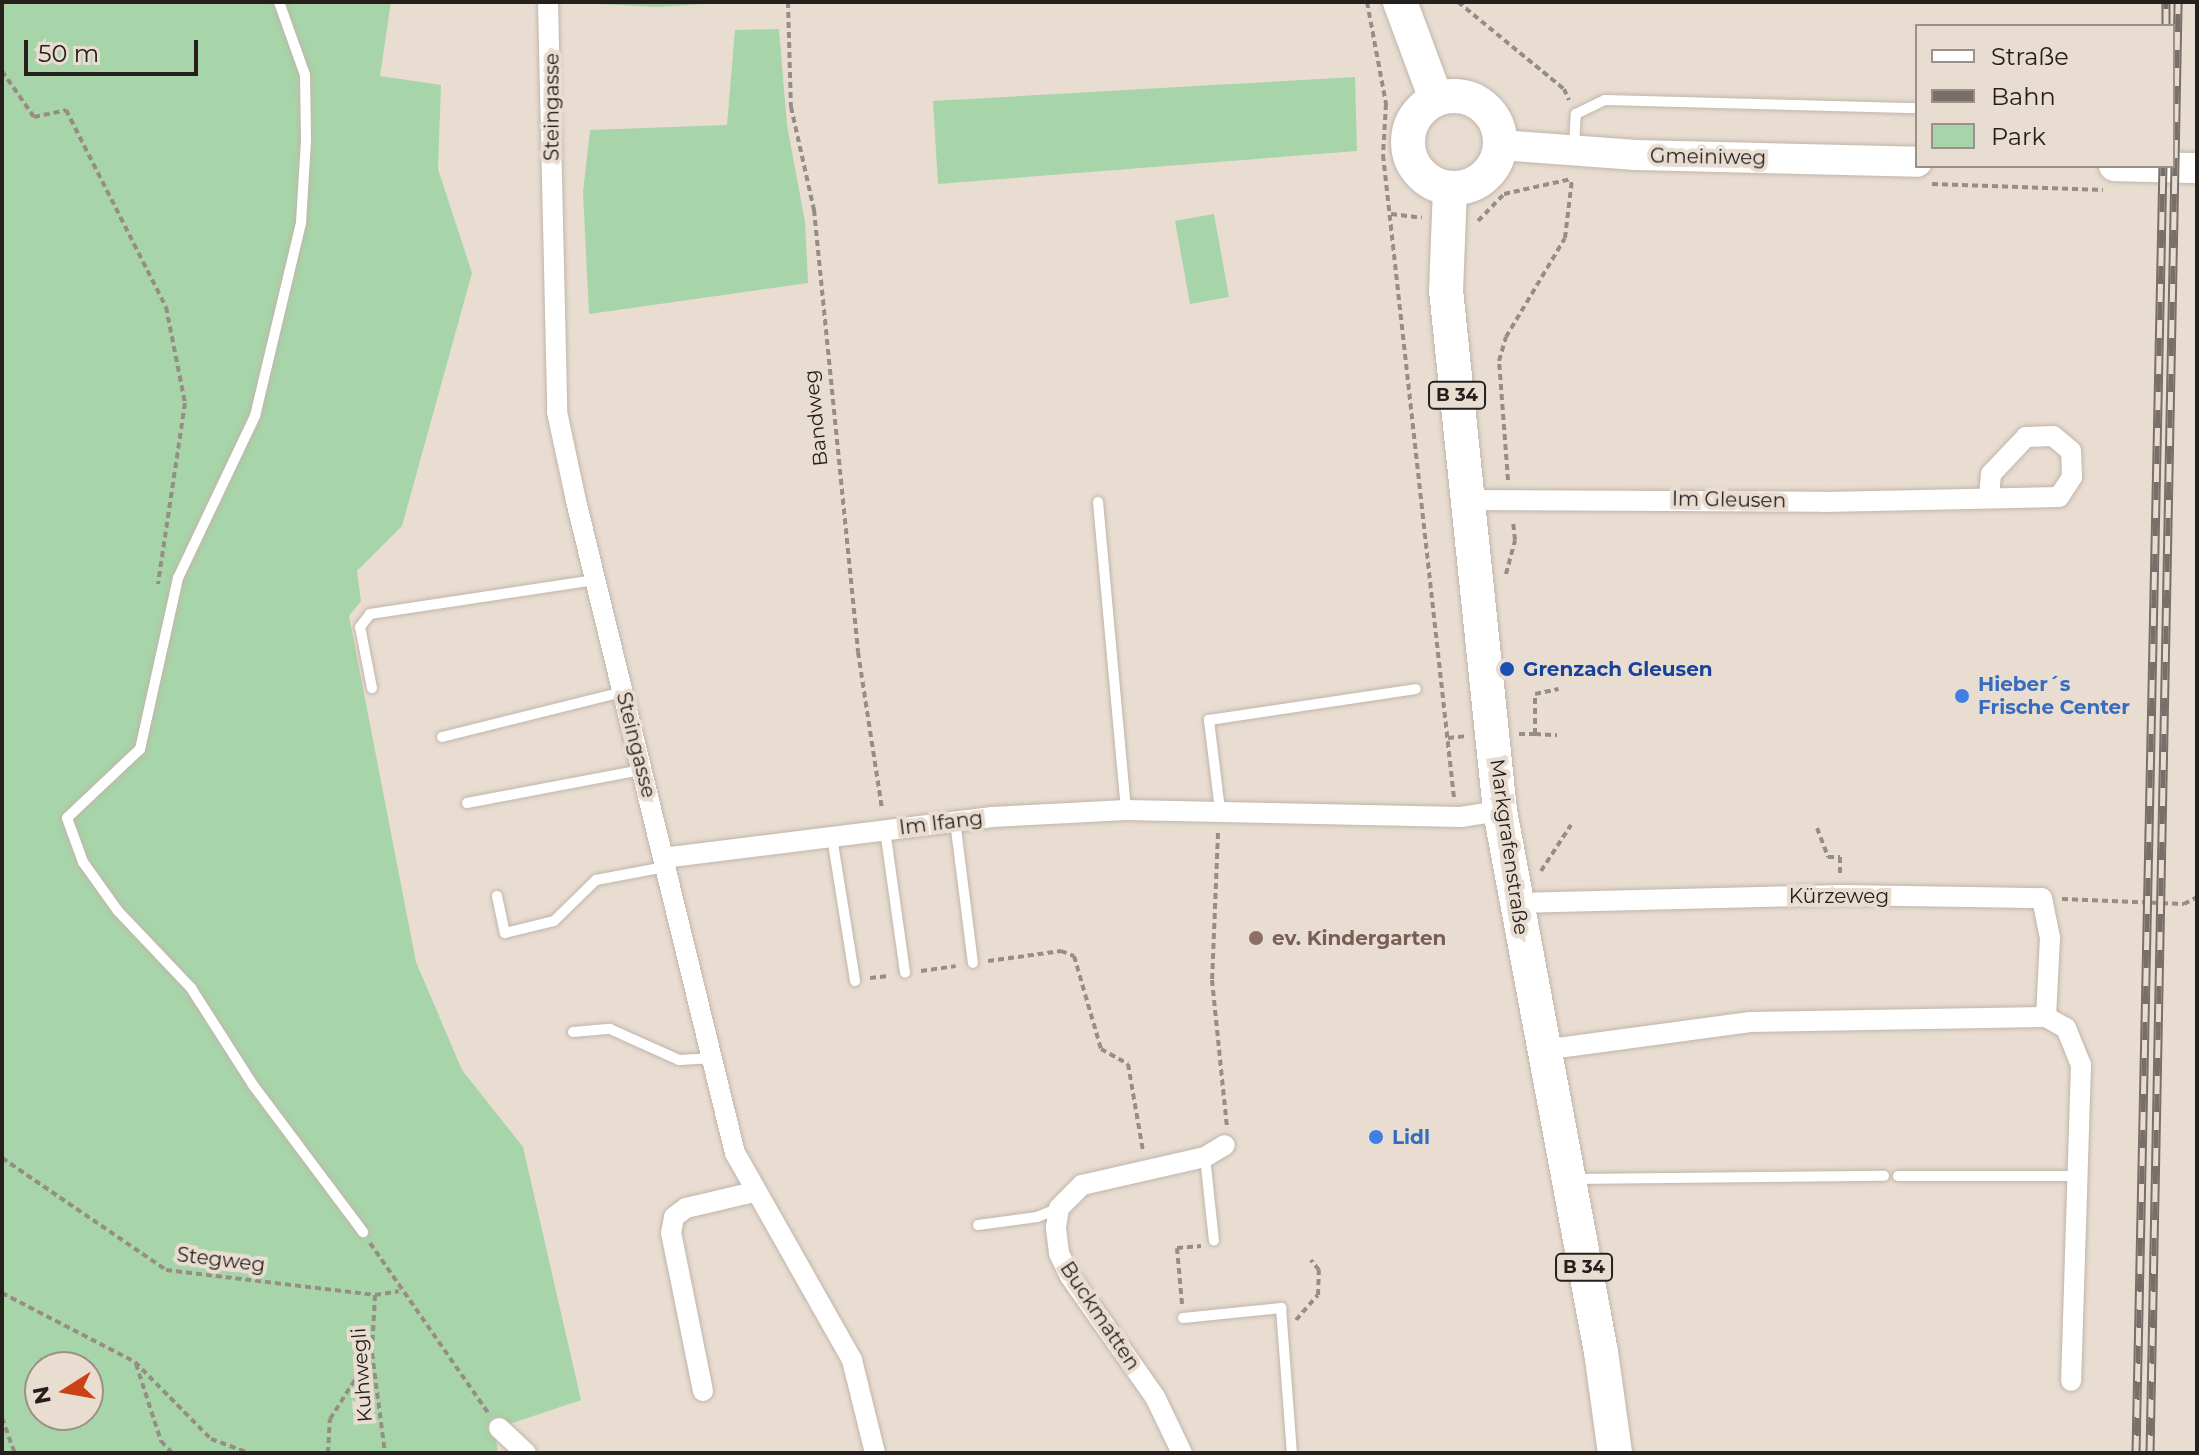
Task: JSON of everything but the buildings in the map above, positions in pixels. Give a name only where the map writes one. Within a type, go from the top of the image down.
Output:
[{"type":"main road","points":[[1400,2],[1436,99]]},
{"type":"main road","points":[[1459,96],[1481,105],[1496,122],[1500,145],[1489,172],[1448,205],[1425,178],[1408,142],[1416,116],[1436,99],[1459,96]]},
{"type":"main road","name":"Markgrafenstraße","points":[[1448,205],[1446,290],[1500,811],[1525,891],[1543,1050],[1615,1453]]},
{"type":"street","name":"Steingasse","points":[[548,2],[557,412],[735,1153],[754,1192],[852,1360],[875,1453]]},
{"type":"street","name":"Gmeiniweg","points":[[1500,145],[1576,168],[1923,173]]},
{"type":"street","points":[[2116,178],[2197,168]]},
{"type":"street","name":"Im Gleusen","points":[[1469,500],[1989,498]]},
{"type":"street","name":"Im Ifang","points":[[664,862],[955,821],[1126,810],[1461,817],[1500,811]]},
{"type":"street","name":"Kürzeweg","points":[[1525,891],[2042,898]]},
{"type":"street","points":[[2042,898],[2050,938],[2046,1017]]},
{"type":"street","points":[[1543,1050],[1750,1022],[2046,1017],[2066,1028],[2081,1065],[2071,1381]]},
{"type":"street","points":[[1059,1208],[1082,1185],[1205,1157],[1225,1145]]},
{"type":"street","points":[[703,1391],[671,1233],[674,1217],[686,1208],[754,1192]]},
{"type":"street","name":"Buckmatten","points":[[1059,1208],[1059,1253],[1070,1276],[1155,1397],[1182,1453]]},
{"type":"street","points":[[499,1428],[526,1453]]},
{"type":"lane","points":[[279,2],[305,75],[306,141],[301,223],[255,416],[178,578],[140,749],[67,818],[83,862],[191,988],[253,1085],[363,1232]]},
{"type":"lane","points":[[1576,168],[1576,114],[1605,100],[1915,108]]},
{"type":"lane","points":[[1098,502],[1126,810]]},
{"type":"lane","points":[[372,688],[360,627],[370,614],[596,580]]},
{"type":"lane","points":[[1220,810],[1209,720],[1416,689]]},
{"type":"lane","points":[[442,737],[623,692]]},
{"type":"lane","points":[[467,803],[642,770]]},
{"type":"lane","points":[[955,821],[973,963]]},
{"type":"lane","points":[[885,830],[905,973]]},
{"type":"lane","points":[[832,837],[855,981]]},
{"type":"lane","points":[[497,896],[505,933],[554,921],[596,880],[664,862]]},
{"type":"lane","points":[[573,1032],[610,1029],[679,1060],[712,1058]]},
{"type":"lane","points":[[1205,1157],[1214,1241]]},
{"type":"lane","points":[[1567,1180],[1884,1176]]},
{"type":"lane","points":[[1898,1176],[2079,1176]]},
{"type":"lane","points":[[978,1225],[1037,1217],[1059,1208]]},
{"type":"lane","points":[[1183,1318],[1281,1308],[1292,1453]]},
{"type":"path","name":"Bandweg","points":[[788,2],[791,107],[814,210],[858,652],[885,830]]},
{"type":"path","points":[[1367,2],[1386,104],[1383,155],[1453,796],[1461,817]]},
{"type":"path","points":[[1458,2],[1564,89]]},
{"type":"path","points":[[2,71],[34,117],[66,110],[166,307],[185,403],[158,594]]},
{"type":"path","points":[[1390,214],[1448,205],[1477,222],[1504,194],[1576,168],[1565,238],[1506,337],[1499,361],[1515,540],[1506,573],[1507,588]]},
{"type":"path","points":[[1923,173],[2116,178]]},
{"type":"path","points":[[1535,734],[1535,694],[1558,689]]},
{"type":"path","points":[[1519,720],[1520,734],[1557,735]]},
{"type":"path","points":[[1220,810],[1212,980],[1225,1145]]},
{"type":"path","points":[[1525,891],[1571,825]]},
{"type":"path","points":[[1817,828],[1828,857],[1840,857],[1841,895]]},
{"type":"path","points":[[2042,898],[2184,904],[2197,897]]},
{"type":"path","points":[[855,981],[1061,951],[1074,956],[1101,1049],[1128,1064],[1146,1169]]},
{"type":"path","name":"Stegweg","points":[[2,1158],[166,1270],[375,1295],[399,1291]]},
{"type":"path","points":[[363,1232],[399,1291],[499,1428]]},
{"type":"path","points":[[1183,1318],[1177,1248],[1214,1241]]},
{"type":"path","points":[[1282,1323],[1301,1318],[1318,1295],[1319,1270],[1311,1260]]},
{"type":"path","points":[[2,1293],[135,1362],[211,1439],[249,1453]]},
{"type":"path","name":"Kuhwegli","points":[[375,1295],[372,1353],[385,1453]]},
{"type":"path","points":[[328,1453],[330,1419],[372,1353]]},
{"type":"path","points":[[135,1362],[161,1441],[172,1453]]},
{"type":"path","points":[[2,1418],[15,1453]]},
{"type":"green space","points":[[2,2],[391,2],[380,76],[441,85],[438,169],[472,273],[402,526],[357,571],[361,601],[349,616],[416,962],[462,1070],[523,1147],[581,1400],[495,1429],[498,1453],[2,1453]]},
{"type":"green space","points":[[558,2],[735,2],[657,7]]},
{"type":"green space","points":[[779,29],[787,125],[805,222],[808,283],[589,314],[583,192],[590,130],[727,125],[735,30]]},
{"type":"green space","points":[[1355,77],[1357,151],[938,184],[933,101]]},
{"type":"green space","points":[[1214,214],[1229,297],[1190,304],[1175,221]]},
{"type":"railway","points":[[2166,2],[2166,24]]},
{"type":"railway","points":[[2175,157],[2178,2]]},
{"type":"railway","points":[[2136,1453],[2163,168]]},
{"type":"railway","points":[[2150,1453],[2175,168]]},
{"type":"place","name":"Grenzach Gleusen","points":[[1507,669]]},
{"type":"place","name":"Hieber´s Frische Center","points":[[1962,696]]},
{"type":"place","name":"ev. Kindergarten","points":[[1256,938]]},
{"type":"place","name":"Lidl","points":[[1376,1137]]}]
